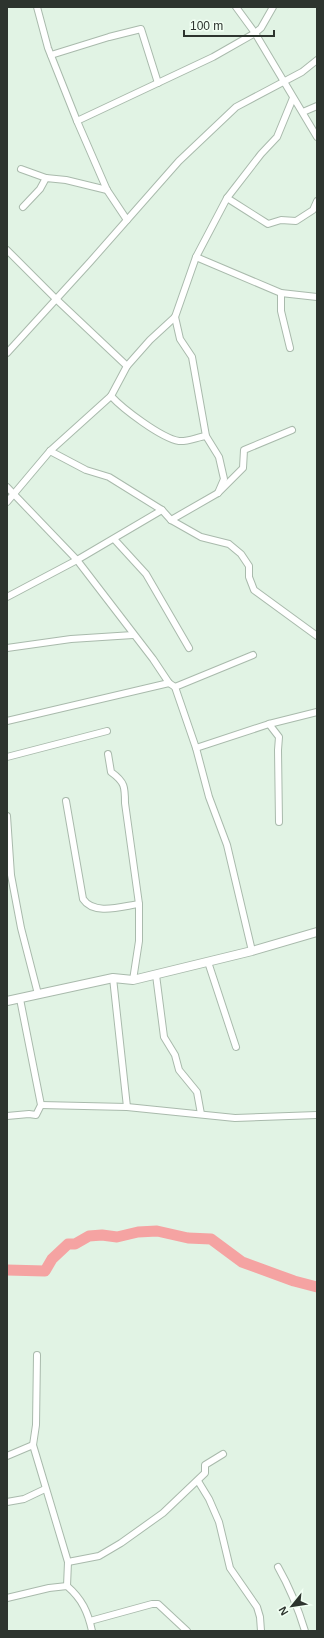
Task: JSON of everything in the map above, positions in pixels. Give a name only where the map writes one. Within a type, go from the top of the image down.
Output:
[{"type":"street","points":[[37,7],[51,55],[77,121],[107,190],[127,220]]},
{"type":"street","points":[[236,7],[255,33],[317,137]]},
{"type":"street","points":[[77,121],[213,57],[255,33],[261,28],[273,7]]},
{"type":"street","points":[[51,55],[141,29],[158,83]]},
{"type":"street","points":[[7,353],[179,161],[236,107],[302,72],[317,60]]},
{"type":"street","points":[[7,502],[50,451],[111,396],[127,366],[150,340],[175,317],[196,257],[227,198],[261,154],[277,137],[293,98]]},
{"type":"street","points":[[303,112],[317,106]]},
{"type":"street","points":[[21,169],[46,178],[66,180],[107,190]]},
{"type":"street","points":[[23,207],[40,189],[46,178]]},
{"type":"street","points":[[227,198],[268,224],[281,220],[296,220],[313,210],[317,202]]},
{"type":"street","points":[[7,250],[127,366]]},
{"type":"street","points":[[196,257],[281,293],[317,296]]},
{"type":"street","points":[[281,293],[281,310],[290,348]]},
{"type":"street","points":[[175,317],[180,339],[192,357],[206,436],[219,457],[224,479],[218,493]]},
{"type":"street","points":[[111,396],[141,421],[169,437],[179,441],[206,436]]},
{"type":"street","points":[[171,520],[218,493],[243,468],[244,450],[292,430]]},
{"type":"street","points":[[50,451],[86,470],[109,477],[162,510],[171,520],[202,537],[229,544],[241,554],[248,566],[249,577],[254,590],[317,636]]},
{"type":"street","points":[[7,487],[77,560],[112,603],[133,635],[153,659],[169,683],[175,687],[196,748],[209,797],[227,845],[252,951]]},
{"type":"street","points":[[7,597],[77,560],[162,510]]},
{"type":"street","points":[[114,538],[146,574],[189,648]]},
{"type":"street","points":[[7,648],[71,639],[133,635]]},
{"type":"street","points":[[175,687],[253,656]]},
{"type":"street","points":[[7,722],[169,683]]},
{"type":"street","points":[[196,748],[269,724],[317,712]]},
{"type":"street","points":[[269,724],[279,737],[280,822]]},
{"type":"street","points":[[7,757],[107,730]]},
{"type":"street","points":[[108,754],[111,772],[119,778],[124,787],[139,904],[139,941],[133,980]]},
{"type":"street","points":[[66,801],[83,899],[86,904],[90,907],[106,908],[139,904]]},
{"type":"street","points":[[7,816],[9,876],[38,994]]},
{"type":"street","points":[[7,1001],[113,978],[133,980],[156,975],[252,951],[317,932]]},
{"type":"street","points":[[208,962],[236,1047]]},
{"type":"street","points":[[156,975],[164,1037],[175,1055],[179,1070],[197,1092],[201,1114]]},
{"type":"street","points":[[113,978],[127,1107]]},
{"type":"street","points":[[7,1116],[29,1114],[36,1115],[41,1105],[20,999]]},
{"type":"street","points":[[41,1105],[127,1107],[235,1118],[317,1115]]},
{"type":"street","points":[[37,1355],[36,1425],[32,1445],[68,1562],[67,1586]]},
{"type":"street","points":[[7,1456],[32,1445]]},
{"type":"street","points":[[68,1562],[99,1556],[121,1543],[163,1513],[198,1481],[205,1473],[205,1465],[223,1454]]},
{"type":"street","points":[[198,1481],[209,1499],[219,1522],[230,1568],[258,1607],[261,1631]]},
{"type":"street","points":[[7,1502],[24,1499],[45,1489]]},
{"type":"street","points":[[278,1567],[288,1584],[299,1609],[305,1631]]},
{"type":"street","points":[[7,1598],[49,1588],[67,1586],[76,1594],[85,1606],[92,1631]]},
{"type":"street","points":[[90,1622],[152,1604],[158,1604],[186,1631]]},
{"type":"waterway","points":[[7,1270],[45,1271],[52,1259],[68,1244],[75,1244],[89,1236],[102,1235],[117,1237],[138,1232],[157,1231],[188,1238],[211,1239],[242,1262],[294,1281],[317,1287]]}]
